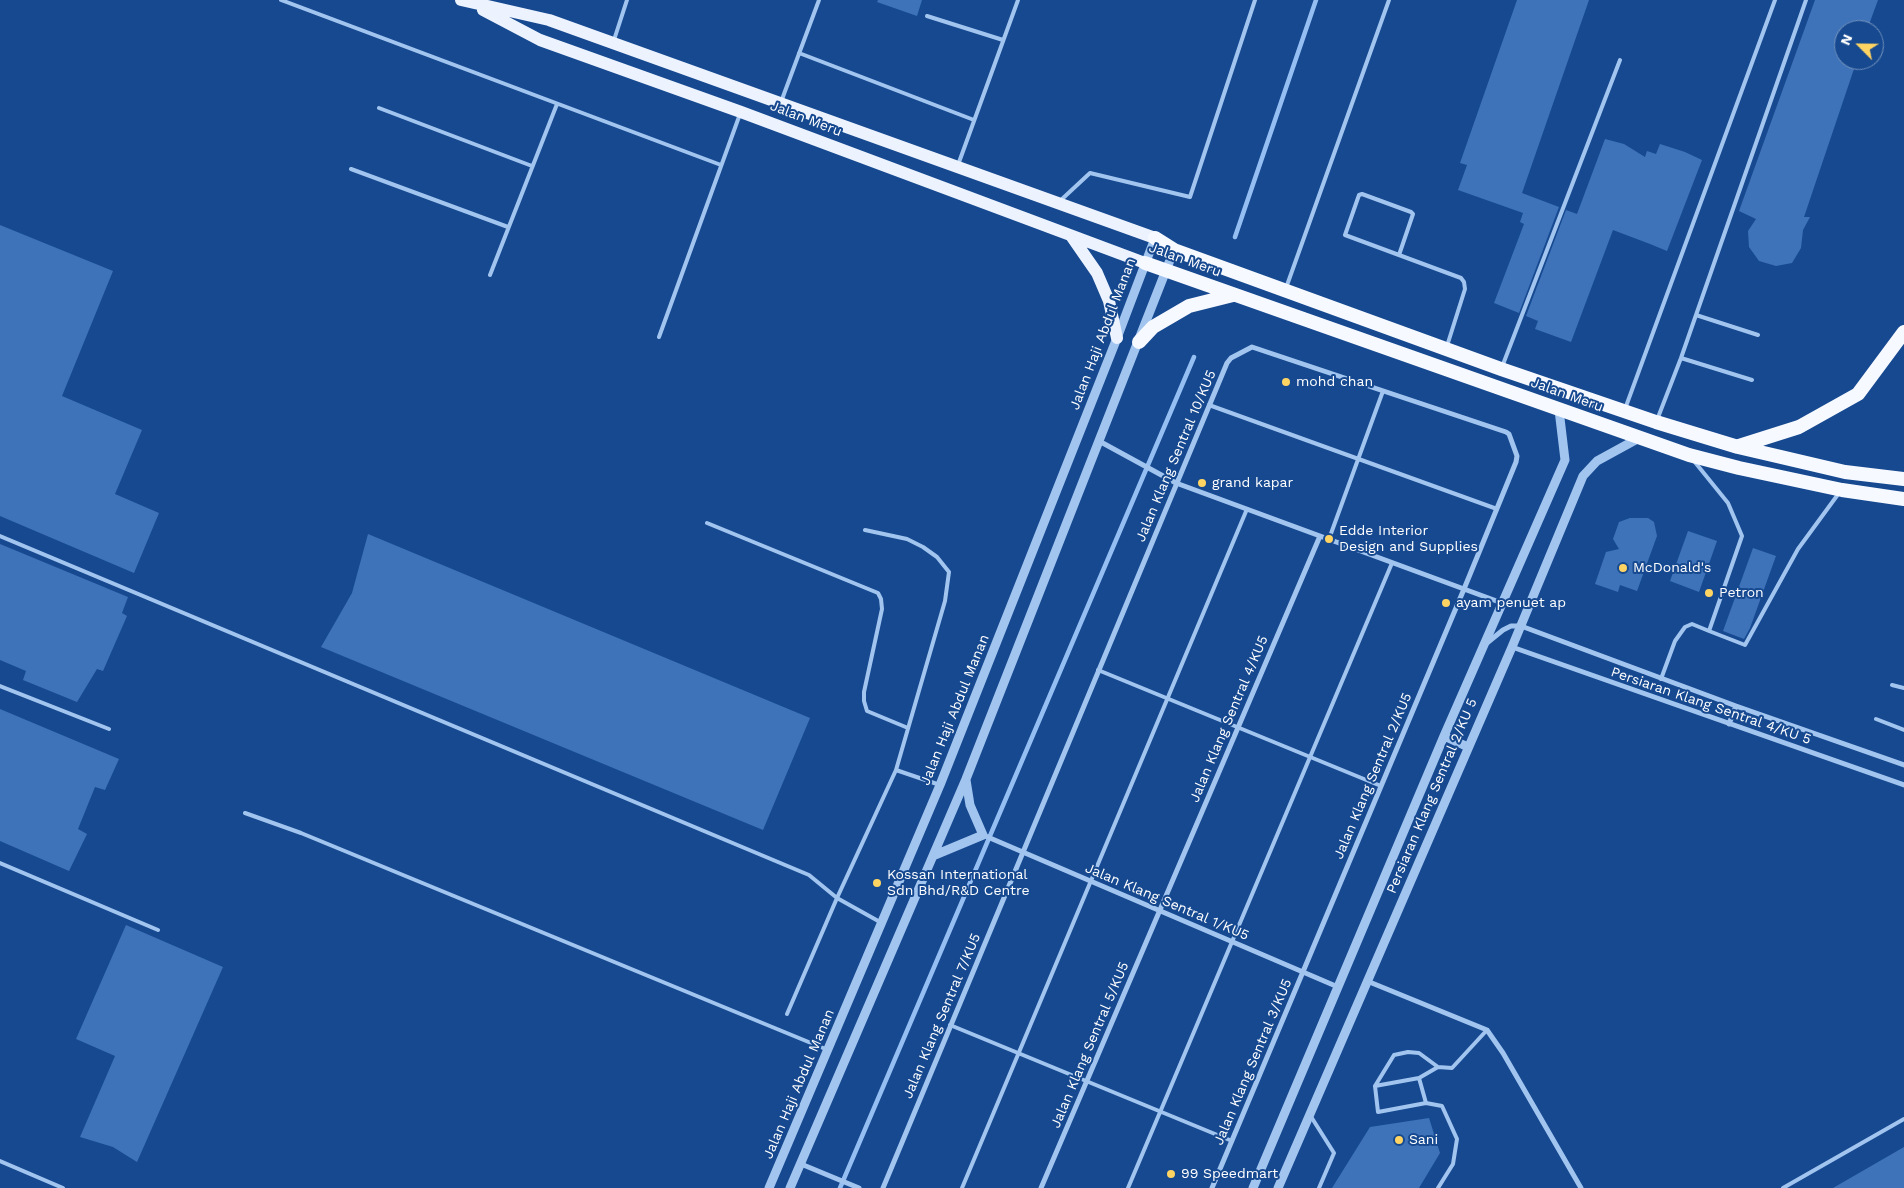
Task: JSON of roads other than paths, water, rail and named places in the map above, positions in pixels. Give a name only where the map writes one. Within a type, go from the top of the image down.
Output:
[{"type":"highway","name":"Jalan Meru","points":[[1154,238],[1174,250],[1624,412],[1738,447],[1845,472],[1904,479]]},
{"type":"highway","name":"Jalan Meru","points":[[1145,263],[1689,455],[1738,468],[1842,490],[1904,499]]},
{"type":"highway","points":[[1139,342],[1153,327],[1190,306],[1233,295]]},
{"type":"highway","points":[[1738,447],[1799,427],[1858,394],[1904,332]]},
{"type":"main road","name":"Jalan Meru","points":[[468,1],[549,20],[1154,238]]},
{"type":"main road","name":"Jalan Meru","points":[[468,1],[540,40],[741,112],[1145,263]]},
{"type":"main road","points":[[1072,237],[1097,273],[1109,301],[1117,338]]},
{"type":"street","name":"Jalan Haji Abdul Manan","points":[[769,1188],[940,785],[1117,338],[1154,238]]},
{"type":"street","points":[[790,1188],[935,855],[1174,250]]},
{"type":"street","name":"Jalan Klang Sentral 10/KU5","points":[[1022,852],[1227,362],[1231,358],[1252,347],[1510,434],[1517,456],[1516,462],[1464,589]]},
{"type":"street","name":"Persiaran Klang Sentral 2/KU 5","points":[[1253,1188],[1444,736],[1565,460],[1559,410]]},
{"type":"street","name":"Persiaran Klang Sentral 2/KU 5","points":[[1278,1188],[1521,626],[1583,476],[1597,461],[1639,438]]},
{"type":"street","points":[[1099,441],[1176,483],[1502,603]]},
{"type":"street","name":"Jalan Klang Sentral 4/KU5","points":[[1159,911],[1320,536]]},
{"type":"street","name":"Jalan Klang Sentral 2/KU5","points":[[1303,972],[1464,589]]},
{"type":"street","points":[[1483,646],[1503,630],[1511,626],[1521,626]]},
{"type":"street","name":"Persiaran Klang Sentral 4/KU 5","points":[[1521,626],[1661,679],[1904,765]]},
{"type":"street","name":"Persiaran Klang Sentral 4/KU 5","points":[[1512,647],[1904,785]]},
{"type":"street","points":[[1729,724],[1736,706]]},
{"type":"street","points":[[1444,736],[1468,747]]},
{"type":"street","points":[[935,855],[983,835],[970,805],[966,779]]},
{"type":"street","name":"Jalan Klang Sentral 1/KU5","points":[[983,835],[1338,986]]},
{"type":"street","name":"Jalan Klang Sentral 7/KU5","points":[[882,1188],[1022,852]]},
{"type":"street","name":"Jalan Klang Sentral 5/KU5","points":[[1041,1188],[1159,911]]},
{"type":"street","name":"Jalan Klang Sentral 3/KU5","points":[[1212,1188],[1303,972]]},
{"type":"street","points":[[1367,980],[1487,1030],[1503,1053],[1580,1186]]},
{"type":"street","points":[[801,1164],[860,1188]]},
{"type":"lane","points":[[281,0],[721,166]]},
{"type":"lane","points":[[613,44],[627,0]]},
{"type":"lane","points":[[780,104],[819,0]]},
{"type":"lane","points":[[957,167],[1018,0]]},
{"type":"lane","points":[[1058,203],[1090,173],[1190,197],[1255,0]]},
{"type":"lane","points":[[1285,290],[1389,0]]},
{"type":"lane","points":[[1624,412],[1775,0]]},
{"type":"lane","points":[[1656,422],[1681,358],[1806,0]]},
{"type":"lane","points":[[927,16],[1003,40]]},
{"type":"lane","points":[[799,53],[974,120]]},
{"type":"lane","points":[[1501,369],[1620,60]]},
{"type":"lane","points":[[490,275],[557,104]]},
{"type":"lane","points":[[379,108],[532,166]]},
{"type":"lane","points":[[659,337],[741,112]]},
{"type":"lane","points":[[351,169],[508,227]]},
{"type":"lane","points":[[1399,255],[1414,214],[1362,194],[1359,195],[1345,236],[1461,278],[1464,282],[1465,289],[1446,349]]},
{"type":"lane","points":[[1696,315],[1758,335]]},
{"type":"lane","points":[[1681,358],[1752,380]]},
{"type":"lane","points":[[1329,539],[1383,391]]},
{"type":"lane","points":[[1209,405],[1497,509]]},
{"type":"lane","points":[[1689,455],[1728,503],[1742,536],[1709,631]]},
{"type":"lane","points":[[1661,679],[1675,641],[1685,627],[1692,624],[1745,645],[1798,549],[1842,490]]},
{"type":"lane","points":[[962,1188],[1247,509]]},
{"type":"lane","points":[[707,523],[878,593],[882,609],[864,692],[864,701],[867,711],[908,728]]},
{"type":"lane","points":[[787,1014],[837,898],[896,770],[945,601],[949,572],[937,557],[907,539],[865,530]]},
{"type":"lane","points":[[0,536],[809,874],[837,898],[882,923]]},
{"type":"lane","points":[[1128,1188],[1392,563]]},
{"type":"lane","points":[[1098,670],[1381,786]]},
{"type":"lane","points":[[1892,684],[1904,688]]},
{"type":"lane","points":[[0,686],[109,729]]},
{"type":"lane","points":[[1876,719],[1904,730]]},
{"type":"lane","points":[[896,770],[940,785]]},
{"type":"lane","points":[[245,813],[301,833],[828,1050]]},
{"type":"lane","points":[[0,863],[158,930]]},
{"type":"lane","points":[[950,1025],[1232,1141]]},
{"type":"lane","points":[[1438,1188],[1453,1164],[1458,1139],[1442,1106],[1426,1103],[1378,1112],[1375,1086],[1394,1055],[1408,1052],[1419,1053],[1438,1067],[1452,1068],[1487,1030]]},
{"type":"lane","points":[[1375,1086],[1419,1078],[1438,1067]]},
{"type":"lane","points":[[1419,1078],[1426,1103]]},
{"type":"lane","points":[[1309,1114],[1334,1153],[1319,1188]]},
{"type":"lane","points":[[1783,1188],[1904,1119]]},
{"type":"lane","points":[[0,1161],[63,1188]]},
{"type":"waterway","points":[[1235,237],[1316,0]]},
{"type":"waterway","points":[[840,1188],[1194,357]]},
{"type":"place","name":"mohd chan","points":[[1286,382]]},
{"type":"place","name":"grand kapar","points":[[1202,483]]},
{"type":"place","name":"Edde Interior Design and Supplies","points":[[1329,539]]},
{"type":"place","name":"McDonald's","points":[[1623,568]]},
{"type":"place","name":"Petron","points":[[1709,593]]},
{"type":"place","name":"ayam penuet ap","points":[[1446,603]]},
{"type":"place","name":"Kossan International Sdn Bhd/R&D Centre","points":[[877,883]]},
{"type":"place","name":"Sani","points":[[1399,1140]]},
{"type":"place","name":"99 Speedmart","points":[[1171,1174]]}]
